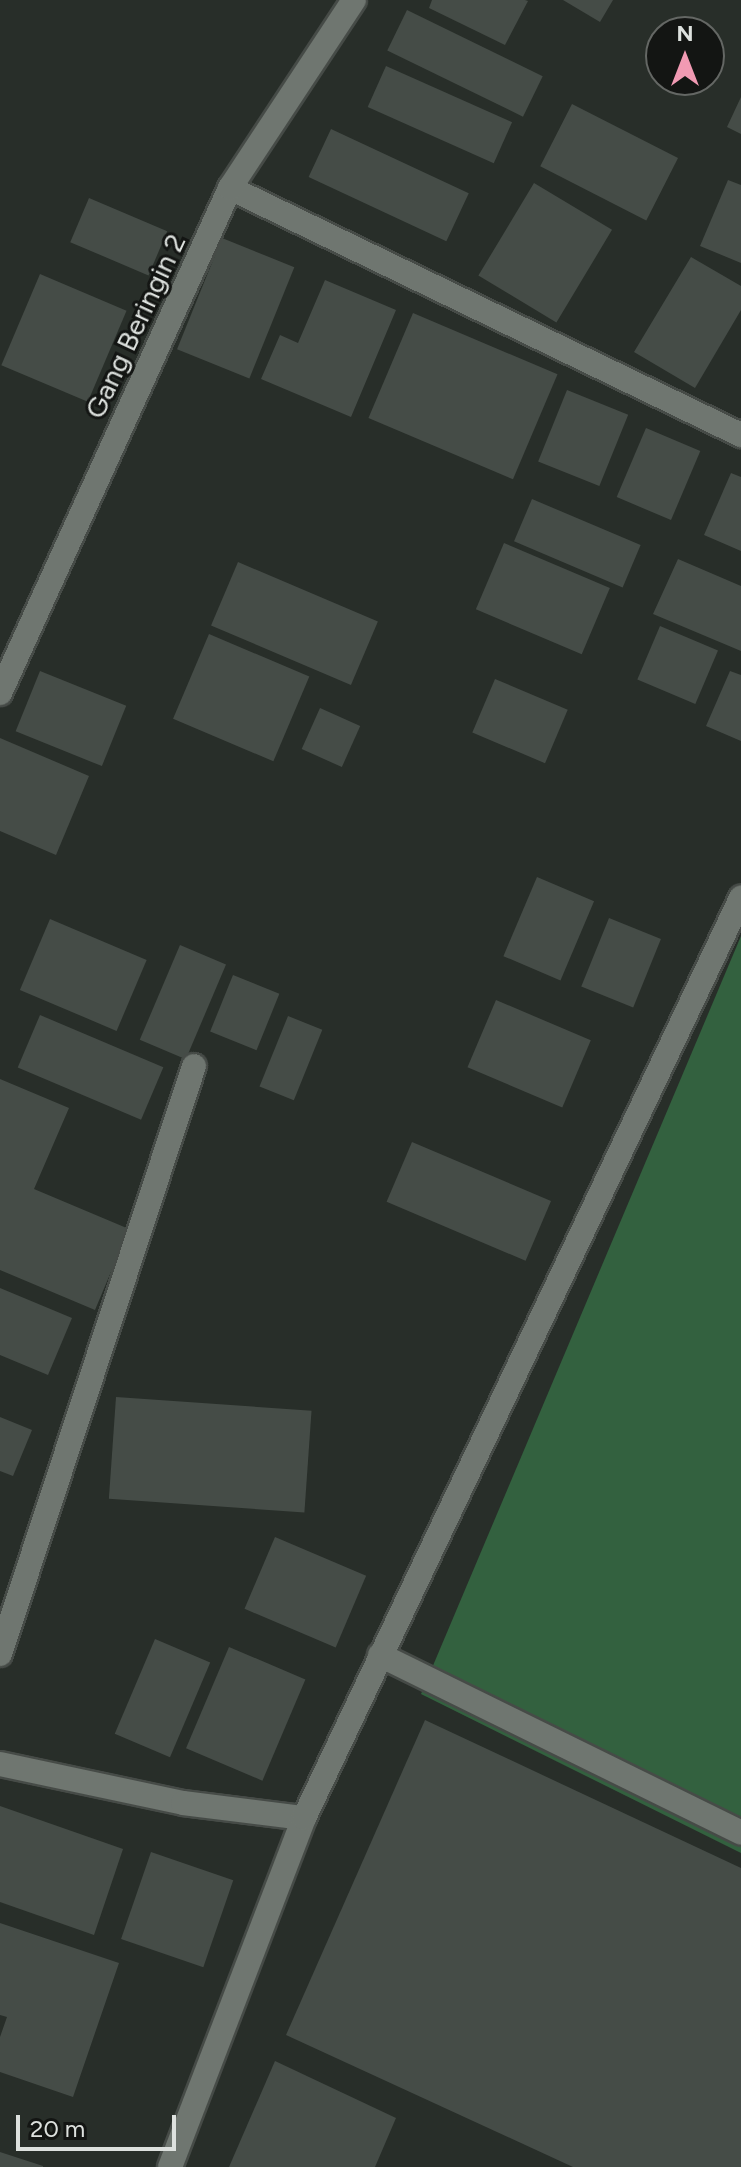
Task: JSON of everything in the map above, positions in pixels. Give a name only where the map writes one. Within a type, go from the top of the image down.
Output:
[{"type":"street","name":"Gang Beringin 2","points":[[0,693],[230,188],[354,0]]},
{"type":"street","points":[[230,188],[741,435]]},
{"type":"street","points":[[170,2167],[304,1818],[741,898]]},
{"type":"street","points":[[0,1654],[194,1066]]},
{"type":"street","points":[[380,1655],[741,1833]]},
{"type":"street","points":[[0,1764],[183,1803],[304,1818]]},
{"type":"green space","points":[[741,936],[741,1853],[421,1694]]},
{"type":"building","points":[[432,0],[528,1],[505,45],[429,8]]},
{"type":"building","points":[[563,0],[613,0],[600,22]]},
{"type":"building","points":[[407,10],[543,76],[523,117],[387,50]]},
{"type":"building","points":[[386,66],[512,122],[494,163],[368,107]]},
{"type":"building","points":[[741,97],[741,134],[727,127]]},
{"type":"building","points":[[572,104],[678,158],[646,220],[540,166]]},
{"type":"building","points":[[331,129],[469,193],[446,241],[309,177]]},
{"type":"building","points":[[728,180],[741,185],[741,263],[700,246]]},
{"type":"building","points":[[534,183],[612,230],[556,322],[478,276]]},
{"type":"building","points":[[89,198],[167,231],[148,275],[70,242]]},
{"type":"building","points":[[222,238],[294,267],[249,378],[177,349]]},
{"type":"building","points":[[691,257],[741,286],[741,310],[695,388],[634,352]]},
{"type":"building","points":[[40,274],[127,311],[88,402],[1,365]]},
{"type":"building","points":[[325,280],[396,310],[351,417],[261,379],[280,335],[298,343]]},
{"type":"building","points":[[413,313],[558,374],[513,479],[368,418]]},
{"type":"building","points":[[567,390],[628,415],[599,486],[538,461]]},
{"type":"building","points":[[646,428],[700,451],[671,520],[617,497]]},
{"type":"building","points":[[731,473],[741,477],[741,551],[704,535]]},
{"type":"building","points":[[532,499],[641,545],[623,587],[514,541]]},
{"type":"building","points":[[504,543],[610,588],[582,654],[476,609]]},
{"type":"building","points":[[678,559],[741,586],[741,651],[653,614]]},
{"type":"building","points":[[238,562],[378,621],[351,685],[211,626]]},
{"type":"building","points":[[660,626],[718,651],[695,704],[637,679]]},
{"type":"building","points":[[209,634],[309,677],[273,761],[173,719]]},
{"type":"building","points":[[40,671],[126,706],[102,766],[16,731]]},
{"type":"building","points":[[730,671],[741,675],[741,741],[706,726]]},
{"type":"building","points":[[495,679],[568,710],[545,763],[472,732]]},
{"type":"building","points":[[320,708],[360,726],[342,767],[302,749]]},
{"type":"building","points":[[0,738],[89,776],[56,855],[0,831]]},
{"type":"building","points":[[537,877],[594,901],[560,980],[503,956]]},
{"type":"building","points":[[609,918],[661,939],[633,1008],[581,987]]},
{"type":"building","points":[[50,919],[147,960],[117,1031],[20,990]]},
{"type":"building","points":[[180,945],[226,965],[186,1059],[140,1040]]},
{"type":"building","points":[[233,975],[279,994],[257,1050],[210,1032]]},
{"type":"building","points":[[496,1000],[591,1040],[562,1107],[467,1067]]},
{"type":"building","points":[[40,1015],[163,1067],[141,1120],[18,1067]]},
{"type":"building","points":[[288,1016],[322,1030],[294,1100],[260,1086]]},
{"type":"building","points":[[0,1079],[69,1108],[34,1189],[129,1229],[95,1310],[0,1270]]},
{"type":"building","points":[[412,1142],[551,1201],[526,1261],[387,1202]]},
{"type":"building","points":[[0,1288],[72,1318],[48,1375],[0,1355]]},
{"type":"building","points":[[116,1397],[312,1411],[304,1512],[109,1499]]},
{"type":"building","points":[[0,1417],[32,1430],[13,1476],[0,1471]]},
{"type":"building","points":[[275,1537],[366,1576],[336,1647],[245,1609]]},
{"type":"building","points":[[155,1639],[210,1662],[170,1757],[115,1734]]},
{"type":"building","points":[[229,1647],[305,1679],[262,1781],[186,1748]]},
{"type":"building","points":[[425,1720],[741,1868],[741,2167],[573,2167],[286,2035]]},
{"type":"building","points":[[0,1806],[123,1849],[94,1935],[0,1902]]},
{"type":"building","points":[[151,1852],[233,1880],[203,1967],[121,1939]]},
{"type":"building","points":[[0,1923],[119,1963],[73,2097],[0,2072],[0,2037],[7,2017],[0,2015]]},
{"type":"building","points":[[275,2061],[396,2118],[375,2167],[229,2167]]},
{"type":"building","points":[[0,2152],[43,2166],[43,2167],[0,2167]]}]
